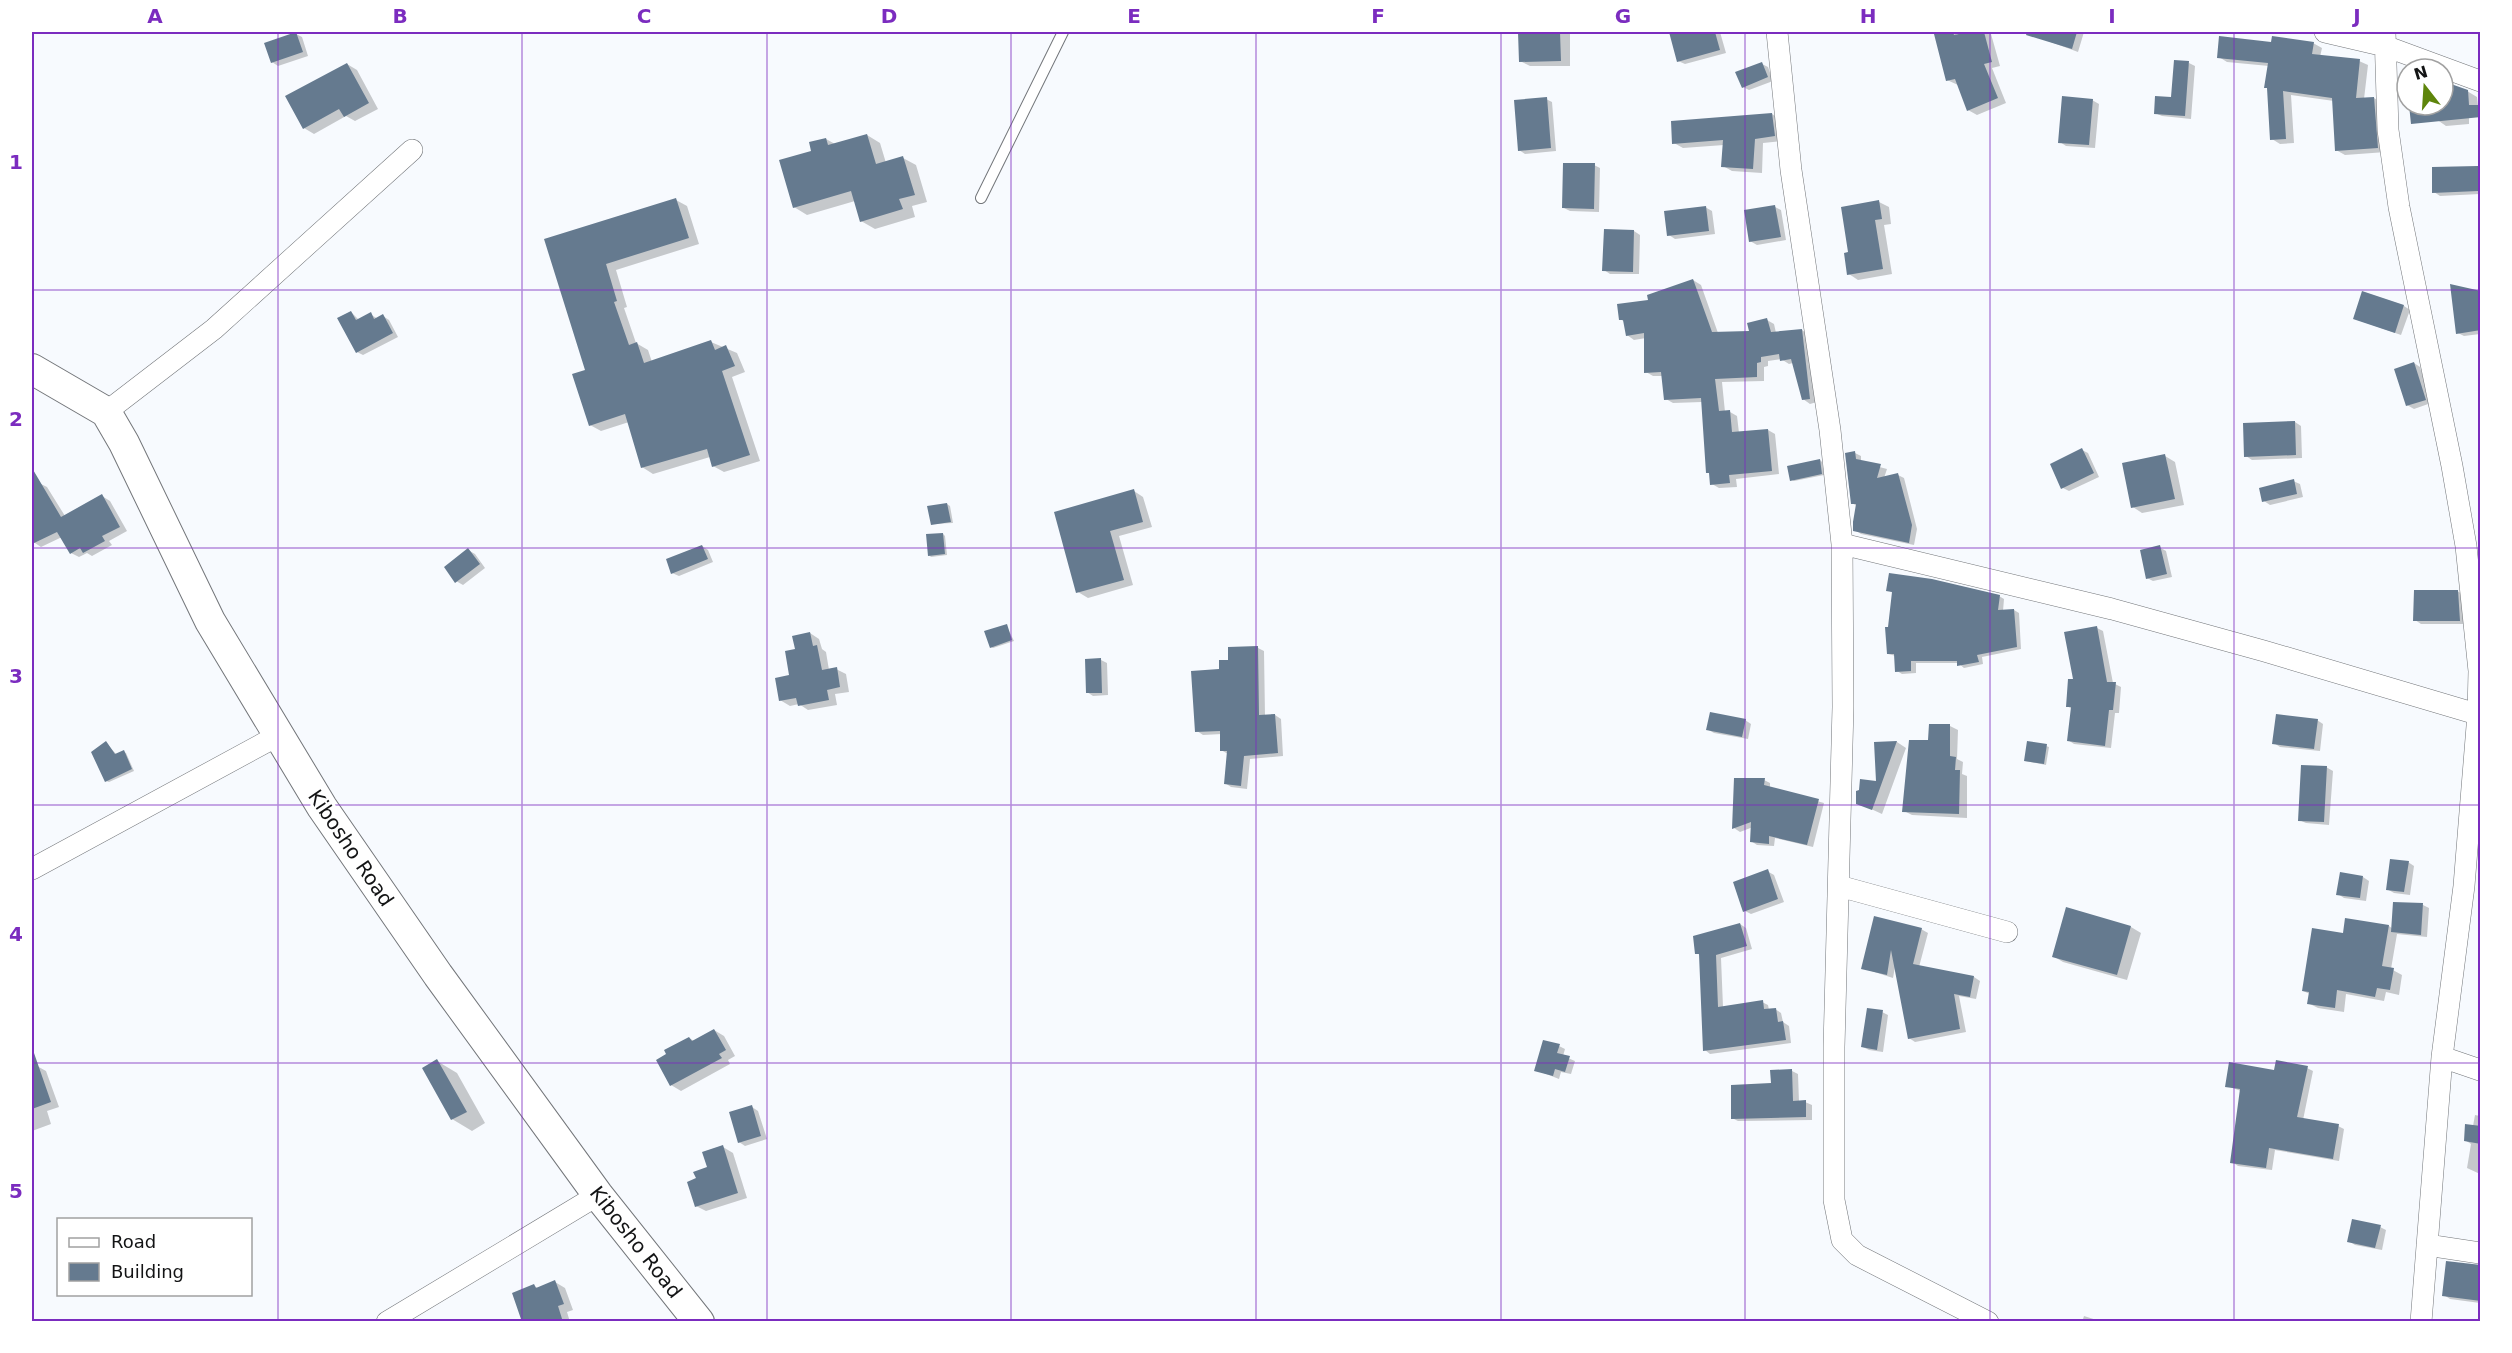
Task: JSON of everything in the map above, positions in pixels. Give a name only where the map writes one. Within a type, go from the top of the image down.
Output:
[{"type":"main road","name":"Kibosho Road","points":[[32,369],[106,412],[124,443],[210,621],[322,807],[438,975],[598,1195],[699,1322]]},
{"type":"street","points":[[1777,32],[1791,170],[1830,430],[1842,544],[1843,707],[1834,1047],[1834,1200],[1842,1239],[1857,1255],[1988,1322]]},
{"type":"street","points":[[2325,32],[2385,39],[2481,81]]},
{"type":"street","points":[[2385,39],[2388,130],[2400,207],[2466,546],[2479,671],[2472,887],[2442,1057],[2421,1322]]},
{"type":"street","points":[[106,412],[214,329],[412,150]]},
{"type":"street","points":[[1842,544],[2112,609],[2479,715]]},
{"type":"street","points":[[32,869],[279,735]]},
{"type":"street","points":[[1839,886],[2007,932]]},
{"type":"street","points":[[2442,1057],[2481,1070]]},
{"type":"street","points":[[387,1322],[598,1195]]},
{"type":"street","points":[[2427,1245],[2481,1253]]},
{"type":"lane","points":[[981,198],[1063,32]]},
{"type":"building","points":[[296,32],[303,52],[271,63],[264,43]]},
{"type":"building","points":[[1518,32],[1560,32],[1561,61],[1519,62]]},
{"type":"building","points":[[1669,32],[1715,32],[1720,50],[1677,62]]},
{"type":"building","points":[[1953,32],[1954,35],[1984,32],[1992,62],[1984,64],[1998,98],[1967,111],[1955,79],[1946,81],[1934,34]]},
{"type":"building","points":[[2027,32],[2077,32],[2072,49],[2026,35]]},
{"type":"building","points":[[2219,36],[2271,42],[2272,36],[2314,42],[2312,54],[2360,59],[2356,98],[2374,97],[2378,148],[2335,151],[2332,98],[2283,91],[2286,139],[2270,140],[2267,88],[2264,88],[2268,63],[2217,58]]},
{"type":"building","points":[[2174,60],[2189,61],[2185,116],[2154,114],[2155,96],[2171,97]]},
{"type":"building","points":[[1762,62],[1768,77],[1742,88],[1735,72]]},
{"type":"building","points":[[347,63],[369,103],[344,117],[339,109],[303,129],[285,96]]},
{"type":"building","points":[[2455,85],[2468,90],[2469,105],[2481,105],[2481,117],[2411,124],[2410,117],[2455,117]]},
{"type":"building","points":[[2062,96],[2093,99],[2089,145],[2058,143]]},
{"type":"building","points":[[1547,97],[1551,148],[1518,151],[1514,100]]},
{"type":"building","points":[[1772,113],[1775,136],[1755,139],[1753,169],[1721,167],[1723,140],[1672,144],[1671,121]]},
{"type":"building","points":[[867,134],[876,164],[903,156],[915,195],[899,199],[903,209],[860,222],[851,191],[793,208],[779,160],[811,151],[809,142],[826,138],[828,145]]},
{"type":"building","points":[[1563,163],[1595,163],[1594,209],[1562,208]]},
{"type":"building","points":[[2478,166],[2478,191],[2432,193],[2432,167]]},
{"type":"building","points":[[676,198],[689,238],[606,264],[617,301],[614,302],[629,345],[637,342],[644,363],[711,340],[715,350],[726,345],[735,366],[722,371],[750,455],[712,467],[707,449],[641,468],[625,414],[589,426],[572,374],[585,370],[544,239]]},
{"type":"building","points":[[1879,200],[1882,219],[1875,220],[1883,269],[1847,275],[1844,253],[1848,252],[1841,207]]},
{"type":"building","points":[[1775,205],[1781,237],[1749,242],[1744,210]]},
{"type":"building","points":[[1706,206],[1709,231],[1667,236],[1664,211]]},
{"type":"building","points":[[1604,229],[1634,230],[1633,272],[1602,271]]},
{"type":"building","points":[[1693,279],[1712,332],[1749,331],[1747,323],[1767,318],[1771,332],[1802,329],[1810,399],[1802,400],[1791,359],[1780,361],[1779,354],[1761,357],[1761,362],[1757,363],[1757,377],[1715,379],[1719,411],[1730,410],[1732,432],[1768,429],[1772,471],[1729,475],[1730,483],[1710,485],[1709,473],[1706,473],[1701,398],[1664,400],[1661,372],[1644,373],[1644,333],[1626,336],[1623,320],[1619,320],[1617,304],[1648,300],[1647,295]]},
{"type":"building","points":[[2450,284],[2481,291],[2481,330],[2456,334]]},
{"type":"building","points":[[2362,291],[2404,305],[2395,333],[2353,319]]},
{"type":"building","points":[[351,311],[356,320],[371,312],[374,319],[383,314],[393,333],[356,353],[337,318]]},
{"type":"building","points":[[2414,362],[2426,400],[2406,406],[2394,369]]},
{"type":"building","points":[[2295,421],[2296,455],[2244,457],[2243,423]]},
{"type":"building","points":[[2082,448],[2094,473],[2061,489],[2050,464]]},
{"type":"building","points":[[1855,451],[1856,459],[1881,464],[1877,478],[1898,473],[1912,525],[1909,543],[1853,531],[1856,504],[1851,504],[1845,453]]},
{"type":"building","points":[[2165,454],[2175,499],[2131,508],[2122,463]]},
{"type":"building","points":[[1820,459],[1822,474],[1790,481],[1787,466]]},
{"type":"building","points":[[32,468],[61,517],[102,494],[120,527],[102,536],[105,541],[83,553],[80,548],[70,554],[57,532],[32,544]]},
{"type":"building","points":[[2294,479],[2297,494],[2262,502],[2259,488]]},
{"type":"building","points":[[1134,489],[1143,522],[1110,531],[1124,580],[1076,593],[1054,512]]},
{"type":"building","points":[[947,503],[951,522],[931,525],[927,506]]},
{"type":"building","points":[[943,533],[945,554],[928,556],[926,534]]},
{"type":"building","points":[[702,545],[708,559],[671,574],[666,559]]},
{"type":"building","points":[[2160,545],[2167,574],[2146,579],[2140,550]]},
{"type":"building","points":[[468,548],[480,564],[455,583],[444,567]]},
{"type":"building","points":[[1889,573],[1932,579],[2000,595],[1998,610],[2014,609],[2017,647],[1977,655],[1979,662],[1957,666],[1957,661],[1911,661],[1911,671],[1895,672],[1894,654],[1887,654],[1885,627],[1888,627],[1892,592],[1886,591]]},
{"type":"building","points":[[2414,590],[2458,590],[2460,621],[2413,621]]},
{"type":"building","points":[[1007,624],[1012,640],[990,648],[984,631]]},
{"type":"building","points":[[2097,626],[2107,682],[2116,682],[2113,710],[2109,710],[2105,746],[2067,741],[2071,707],[2066,707],[2068,679],[2073,679],[2064,632]]},
{"type":"building","points":[[810,632],[813,646],[817,645],[822,670],[837,667],[840,687],[827,690],[829,700],[798,706],[796,698],[779,701],[775,678],[789,675],[785,651],[795,649],[792,636]]},
{"type":"building","points":[[1258,646],[1259,715],[1275,714],[1278,753],[1244,756],[1241,786],[1224,784],[1227,751],[1220,751],[1220,731],[1195,732],[1191,671],[1219,669],[1219,660],[1228,660],[1228,647]]},
{"type":"building","points":[[1101,658],[1102,693],[1086,693],[1085,659]]},
{"type":"building","points":[[1710,712],[1746,719],[1742,737],[1706,730]]},
{"type":"building","points":[[2276,714],[2318,719],[2314,749],[2272,744]]},
{"type":"building","points":[[1929,724],[1950,724],[1950,756],[1956,757],[1955,770],[1960,770],[1959,814],[1902,812],[1909,740],[1928,740]]},
{"type":"building","points":[[106,741],[115,754],[124,750],[132,769],[105,782],[91,752]]},
{"type":"building","points":[[1897,741],[1872,810],[1856,804],[1856,791],[1859,790],[1860,779],[1876,781],[1874,742]]},
{"type":"building","points":[[2027,741],[2047,744],[2044,764],[2024,761]]},
{"type":"building","points":[[2301,765],[2327,766],[2324,822],[2298,821]]},
{"type":"building","points":[[1734,778],[1765,778],[1764,785],[1819,799],[1807,845],[1769,836],[1769,844],[1750,842],[1751,822],[1732,829]]},
{"type":"building","points":[[2390,859],[2409,861],[2404,892],[2386,890]]},
{"type":"building","points":[[1768,869],[1778,899],[1743,912],[1733,882]]},
{"type":"building","points":[[2340,872],[2363,876],[2360,898],[2336,895]]},
{"type":"building","points":[[2393,902],[2423,903],[2421,935],[2391,932]]},
{"type":"building","points":[[2066,907],[2131,926],[2117,975],[2052,957]]},
{"type":"building","points":[[1874,916],[1922,928],[1913,964],[1974,976],[1970,997],[1954,994],[1960,1029],[1908,1039],[1891,950],[1887,975],[1861,969]]},
{"type":"building","points":[[2345,918],[2389,925],[2382,966],[2394,968],[2390,990],[2377,988],[2375,997],[2337,990],[2335,1008],[2307,1004],[2309,992],[2302,991],[2312,928],[2343,933]]},
{"type":"building","points":[[1740,923],[1747,946],[1716,955],[1718,1007],[1763,1000],[1764,1009],[1776,1008],[1778,1022],[1783,1021],[1786,1040],[1703,1051],[1699,954],[1695,954],[1693,936]]},
{"type":"building","points":[[1867,1008],[1883,1010],[1877,1050],[1861,1047]]},
{"type":"building","points":[[714,1029],[726,1050],[719,1054],[722,1058],[670,1086],[656,1060],[666,1054],[664,1050],[689,1037],[692,1041]]},
{"type":"building","points":[[1543,1040],[1560,1044],[1557,1053],[1570,1056],[1565,1072],[1555,1069],[1553,1076],[1534,1071]]},
{"type":"building","points":[[34,1053],[51,1102],[32,1109],[32,1054]]},
{"type":"building","points":[[437,1059],[467,1112],[451,1120],[422,1068]]},
{"type":"building","points":[[2276,1060],[2308,1066],[2297,1117],[2339,1124],[2333,1159],[2269,1148],[2266,1168],[2230,1163],[2240,1089],[2225,1087],[2229,1062],[2274,1070]]},
{"type":"building","points":[[1792,1069],[1793,1101],[1806,1100],[1806,1117],[1731,1119],[1731,1085],[1771,1083],[1770,1070]]},
{"type":"building","points":[[752,1105],[761,1136],[738,1143],[729,1112]]},
{"type":"building","points":[[2465,1124],[2481,1126],[2481,1144],[2464,1141]]},
{"type":"building","points":[[723,1145],[738,1193],[695,1207],[687,1182],[696,1178],[693,1172],[707,1167],[702,1152]]},
{"type":"building","points":[[2352,1219],[2381,1225],[2375,1248],[2347,1242]]},
{"type":"building","points":[[2446,1261],[2481,1265],[2481,1301],[2442,1296]]},
{"type":"building","points":[[555,1280],[564,1304],[558,1306],[563,1322],[522,1322],[512,1293],[534,1284],[536,1288]]}]
